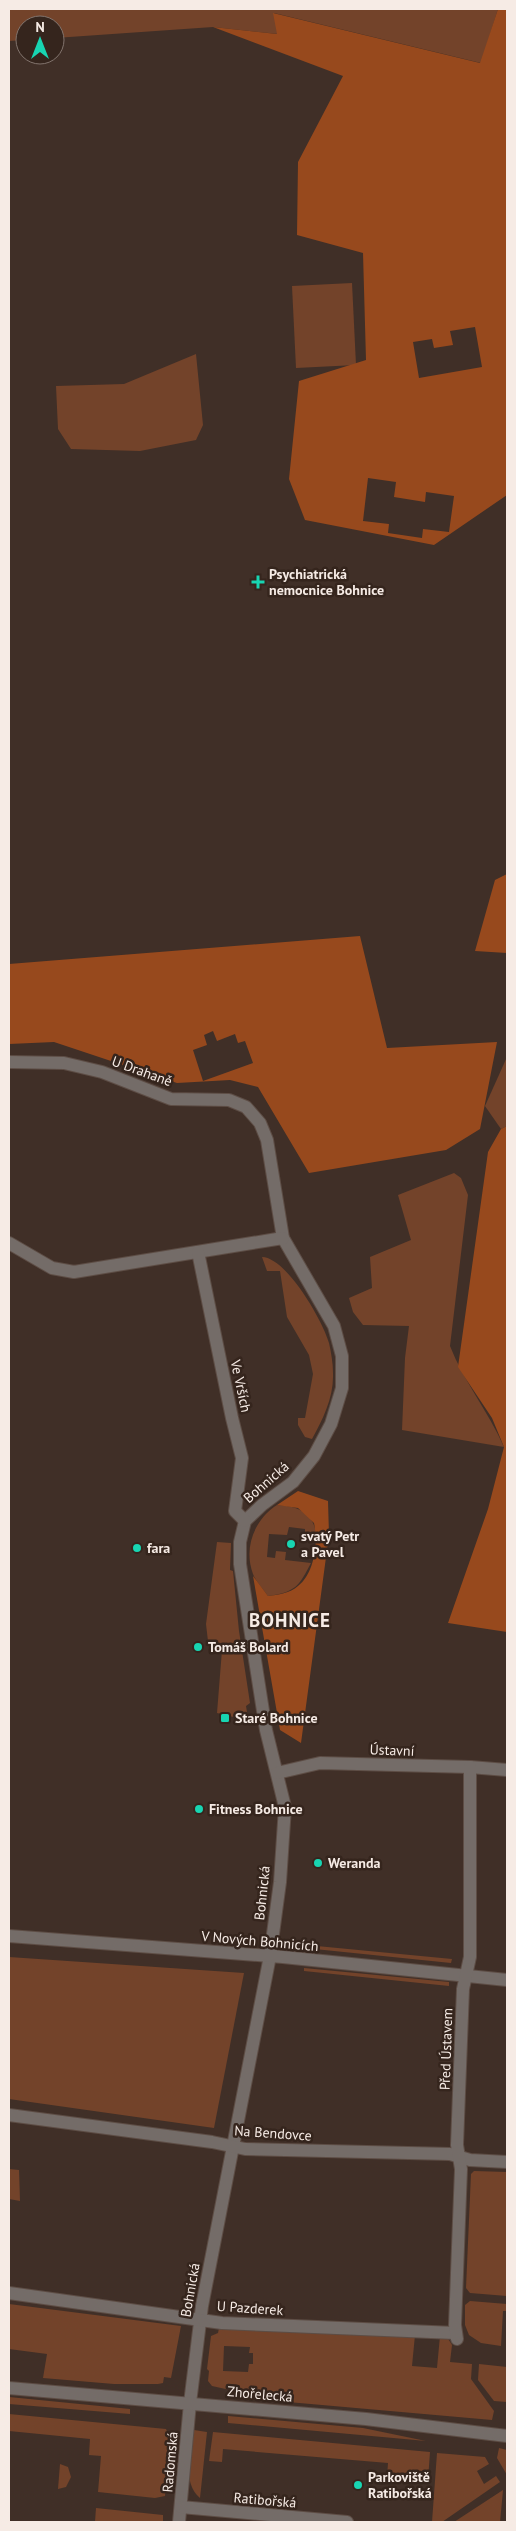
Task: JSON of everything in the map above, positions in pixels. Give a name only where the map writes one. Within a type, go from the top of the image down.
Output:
[{"type":"street","name":"U Drahaně","points":[[9,1062],[64,1063],[102,1072],[171,1098],[229,1100],[246,1107],[260,1123],[266,1140],[284,1238]]},
{"type":"street","points":[[9,1243],[52,1268],[74,1272],[284,1238]]},
{"type":"street","name":"Bohnická","points":[[190,2403],[200,2320],[270,1956],[280,1882],[285,1807],[266,1730],[240,1564],[240,1542],[245,1521],[262,1504],[293,1482],[314,1456],[331,1424],[342,1388],[342,1356],[334,1326],[284,1238]]},
{"type":"street","name":"Ve Vrších","points":[[198,1252],[242,1458],[235,1511],[245,1521]]},
{"type":"street","name":"Ústavní","points":[[277,1773],[320,1763],[470,1767],[507,1770]]},
{"type":"street","name":"Před Ústavem","points":[[456,2336],[461,2169],[458,2156],[463,1989],[470,1957],[470,1767]]},
{"type":"street","name":"V Nových Bohnicích","points":[[9,1936],[270,1956],[507,1980]]},
{"type":"street","name":"Na Bendovce","points":[[9,2115],[212,2142],[245,2149],[458,2156],[470,2160],[507,2162]]},
{"type":"street","name":"U Pazderek","points":[[9,2293],[200,2320],[456,2336]]},
{"type":"street","name":"Zhořelecká","points":[[9,2388],[366,2419],[507,2437]]},
{"type":"street","name":"Radomská","points":[[179,2522],[190,2403]]},
{"type":"street","name":"Ratibořská","points":[[181,2506],[347,2522]]},
{"type":"shaded area","points":[[9,9],[498,9],[481,63],[274,13],[278,34],[213,27],[65,37],[65,15],[15,15],[15,41],[9,41]]},
{"type":"shaded area","points":[[498,9],[507,9],[507,495],[434,545],[305,520],[289,479],[299,381],[366,360],[363,253],[297,235],[298,162],[343,76],[213,27],[277,34],[273,13],[480,63]],"holes":[[[475,327],[482,367],[419,378],[413,342],[432,339],[434,348],[453,345],[450,331]],[[368,478],[396,482],[394,497],[425,502],[426,492],[454,496],[449,532],[423,529],[422,538],[388,533],[389,524],[363,521]]]},
{"type":"shaded area","points":[[352,283],[356,365],[296,368],[292,286]]},
{"type":"shaded area","points":[[196,354],[203,425],[196,440],[140,451],[71,449],[58,429],[56,386],[124,384]]},
{"type":"shaded area","points":[[507,874],[507,953],[475,951],[495,880]]},
{"type":"shaded area","points":[[360,936],[387,1048],[497,1042],[480,1129],[446,1150],[309,1173],[258,1087],[230,1080],[177,1083],[54,1042],[9,1044],[9,964]],"holes":[[[213,1031],[217,1041],[235,1034],[238,1043],[245,1041],[253,1063],[203,1081],[193,1050],[207,1045],[204,1035]]]},
{"type":"shaded area","points":[[507,1057],[507,1126],[501,1129],[485,1106]]},
{"type":"shaded area","points":[[507,1126],[507,1632],[448,1623],[488,1509],[504,1447],[492,1418],[458,1367],[488,1152],[501,1129]]},
{"type":"shaded area","points":[[454,1173],[461,1178],[468,1195],[450,1346],[462,1372],[504,1447],[402,1430],[405,1358],[409,1326],[363,1325],[353,1312],[349,1298],[372,1288],[370,1257],[411,1240],[398,1195]]},
{"type":"shaded area","points":[[262,1257],[272,1260],[282,1267],[292,1278],[319,1320],[329,1343],[333,1369],[332,1391],[324,1416],[312,1439],[305,1437],[298,1425],[298,1418],[305,1418],[313,1374],[309,1355],[287,1317],[280,1271],[267,1271]]},
{"type":"shaded area","points":[[298,1491],[328,1501],[329,1535],[301,1743],[280,1730],[253,1576],[268,1596],[280,1594],[298,1586],[308,1573],[314,1557],[316,1539],[314,1523],[298,1508],[277,1505]]},
{"type":"shaded area","points":[[277,1505],[292,1507],[305,1513],[313,1523],[316,1538],[305,1537],[305,1529],[289,1527],[287,1535],[269,1534],[267,1557],[275,1558],[276,1551],[286,1552],[285,1560],[311,1563],[296,1587],[268,1596],[253,1574],[249,1554],[250,1544],[257,1526],[269,1511]]},
{"type":"shaded area","points":[[217,1542],[231,1543],[230,1570],[233,1571],[239,1631],[250,1703],[246,1706],[248,1718],[246,1720],[217,1713],[222,1650],[209,1650],[206,1624]]},
{"type":"shaded area","points":[[296,1944],[452,1959],[451,1963],[295,1947]]},
{"type":"shaded area","points":[[9,1957],[244,1973],[214,2128],[9,2099]]},
{"type":"shaded area","points":[[304,1968],[449,1982],[449,1986],[304,1971]]},
{"type":"shaded area","points":[[9,2169],[19,2170],[20,2201],[9,2199]]},
{"type":"shaded area","points":[[474,2171],[507,2172],[507,2296],[470,2293],[466,2288],[471,2174]]},
{"type":"shaded area","points":[[470,2301],[507,2304],[507,2311],[503,2311],[501,2346],[481,2343],[469,2335],[465,2325],[465,2305]]},
{"type":"shaded area","points":[[9,2304],[181,2326],[171,2378],[164,2377],[163,2383],[158,2384],[114,2384],[43,2378],[47,2354],[9,2349]]},
{"type":"shaded area","points":[[219,2328],[415,2335],[412,2366],[437,2368],[440,2336],[447,2337],[452,2345],[450,2362],[472,2364],[471,2379],[494,2411],[492,2420],[230,2397],[230,2390],[212,2386],[208,2381],[209,2371],[207,2369],[211,2336],[218,2333]],"holes":[[[224,2346],[250,2347],[249,2353],[253,2353],[253,2364],[249,2364],[248,2372],[223,2371]]]},
{"type":"shaded area","points":[[479,2364],[507,2367],[507,2402],[494,2401],[478,2380]]},
{"type":"shaded area","points":[[9,2397],[130,2409],[130,2414],[9,2404]]},
{"type":"shaded area","points":[[9,2414],[166,2429],[170,2439],[165,2496],[155,2498],[98,2492],[101,2456],[89,2455],[90,2439],[9,2431]]},
{"type":"shaded area","points":[[228,2416],[363,2428],[426,2441],[228,2423]]},
{"type":"shaded area","points":[[194,2430],[207,2432],[200,2498],[194,2492],[191,2484],[188,2466]]},
{"type":"shaded area","points":[[213,2432],[430,2452],[428,2480],[387,2477],[388,2463],[223,2449],[222,2462],[209,2461]]},
{"type":"shaded area","points":[[499,2448],[507,2450],[507,2475],[497,2458]]},
{"type":"shaded area","points":[[437,2453],[485,2457],[489,2464],[477,2471],[484,2484],[496,2476],[500,2482],[442,2522],[432,2522]]},
{"type":"shaded area","points":[[60,2464],[68,2467],[71,2477],[66,2487],[58,2489]]},
{"type":"shaded area","points":[[503,2490],[500,2522],[454,2522]]},
{"type":"shaded area","points":[[96,2508],[163,2515],[163,2522],[95,2522]]},
{"type":"place","name":"Psychiatrická nemocnice Bohnice","points":[[258,582]]},
{"type":"place","name":"svatý Petr a Pavel","points":[[291,1544]]},
{"type":"place","name":"fara","points":[[137,1548]]},
{"type":"place","name":"Tomáš Bolard","points":[[198,1647]]},
{"type":"place","name":"Staré Bohnice","points":[[225,1718]]},
{"type":"place","name":"Fitness Bohnice","points":[[199,1809]]},
{"type":"place","name":"Weranda","points":[[318,1863]]},
{"type":"place","name":"Parkoviště Ratibořská","points":[[358,2485]]},
{"type":"district","name":"BOHNICE","points":[[290,1620]]}]
